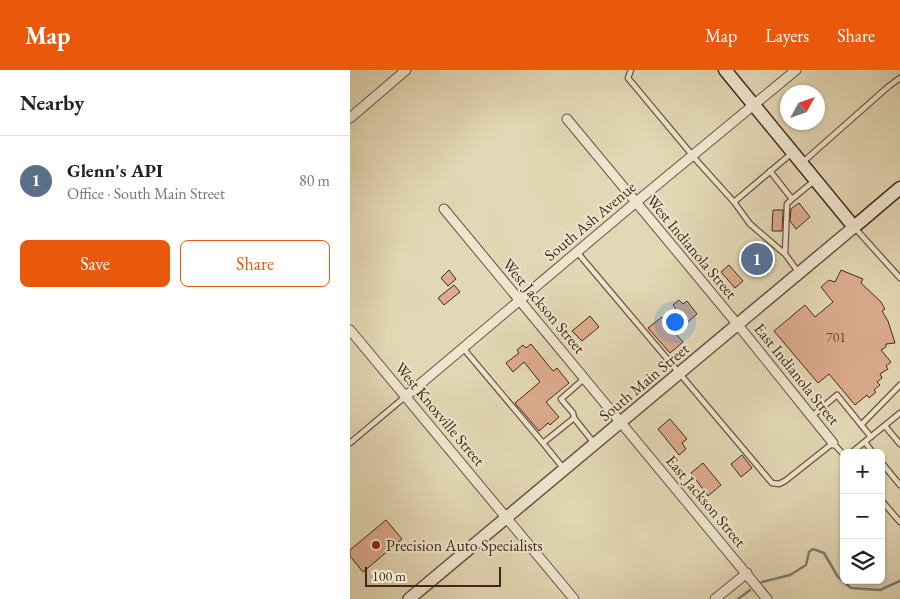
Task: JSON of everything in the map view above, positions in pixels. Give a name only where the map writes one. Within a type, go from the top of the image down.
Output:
[{"type":"main road","points":[[725,70],[854,227]]},
{"type":"main road","name":"South Main Street","points":[[854,227],[900,188]]},
{"type":"street","points":[[350,118],[406,70]]},
{"type":"street","name":"South Ash Avenue","points":[[406,396],[796,70]]},
{"type":"street","name":"West Indianola Street","points":[[567,119],[738,325]]},
{"type":"street","name":"West Jackson Street","points":[[444,209],[621,422]]},
{"type":"street","name":"South Main Street","points":[[408,599],[854,227]]},
{"type":"street","name":"East Indianola Street","points":[[738,325],[833,443]]},
{"type":"street","name":"West Knoxville Street","points":[[350,330],[574,599]]},
{"type":"street","name":"East Jackson Street","points":[[621,422],[767,599]]},
{"type":"street","points":[[715,599],[746,573]]},
{"type":"lane","points":[[631,70],[628,78],[734,202],[750,224],[785,254],[799,273]]},
{"type":"lane","points":[[802,163],[900,78]]},
{"type":"lane","points":[[734,202],[793,152]]},
{"type":"lane","points":[[770,171],[792,199]]},
{"type":"lane","points":[[785,254],[787,204],[815,180]]},
{"type":"lane","points":[[854,227],[900,278]]},
{"type":"lane","points":[[577,252],[772,483],[779,484],[785,481],[833,443],[840,451]]},
{"type":"lane","points":[[464,348],[564,470]]},
{"type":"lane","points":[[585,378],[561,399],[595,444]]},
{"type":"lane","points":[[861,425],[900,385]]},
{"type":"lane","points":[[812,416],[837,395],[871,437]]},
{"type":"lane","points":[[350,443],[406,396]]},
{"type":"lane","points":[[856,449],[900,412]]},
{"type":"lane","points":[[543,443],[574,418]]},
{"type":"lane","points":[[885,426],[900,444]]},
{"type":"lane","points":[[864,442],[870,449]]},
{"type":"lane","points":[[885,467],[900,485]]},
{"type":"lane","points":[[885,505],[900,522]]},
{"type":"building","points":[[799,203],[810,217],[796,229],[790,221],[791,209]]},
{"type":"building","points":[[773,210],[783,210],[782,231],[772,231]]},
{"type":"building","points":[[758,243],[771,261],[758,273],[743,257]]},
{"type":"building","points":[[729,265],[743,281],[735,288],[721,272]]},
{"type":"building","points":[[449,270],[456,279],[448,286],[441,278]]},
{"type":"building","points":[[841,270],[863,279],[861,283],[881,302],[885,309],[882,311],[888,321],[895,343],[886,344],[886,347],[881,350],[891,362],[886,366],[888,369],[880,374],[882,378],[877,382],[880,385],[874,390],[876,392],[869,398],[867,395],[855,405],[829,374],[818,383],[774,331],[805,305],[815,317],[833,302],[821,287],[829,280],[835,282]]},
{"type":"building","points":[[454,285],[460,292],[444,305],[438,298]]},
{"type":"building","points":[[679,300],[683,304],[687,301],[697,314],[675,333],[683,342],[670,353],[648,328],[662,317],[664,320],[676,309],[673,305]]},
{"type":"building","points":[[590,316],[599,327],[582,341],[572,331]]},
{"type":"building","points":[[531,344],[553,371],[557,368],[569,383],[546,402],[559,417],[539,431],[515,403],[540,382],[524,362],[513,372],[506,363],[519,353],[517,350],[523,345],[526,348]]},
{"type":"building","points":[[670,419],[687,439],[682,443],[686,449],[679,455],[658,429]]},
{"type":"building","points":[[742,455],[752,468],[741,477],[731,464]]},
{"type":"building","points":[[703,463],[721,485],[708,496],[691,473]]},
{"type":"building","name":"Precision Auto Specialists","points":[[386,520],[402,539],[363,572],[350,556],[350,550]]},
{"type":"waterway","points":[[762,582],[790,575],[806,565],[809,552],[813,549],[824,553],[838,577],[851,588],[880,590],[900,581]]},
{"type":"waterway","points":[[738,599],[750,590]]},
{"type":"place","name":"Glenn's API","points":[[757,259]]},
{"type":"place","name":"Precision Auto Specialists","points":[[376,545]]}]
